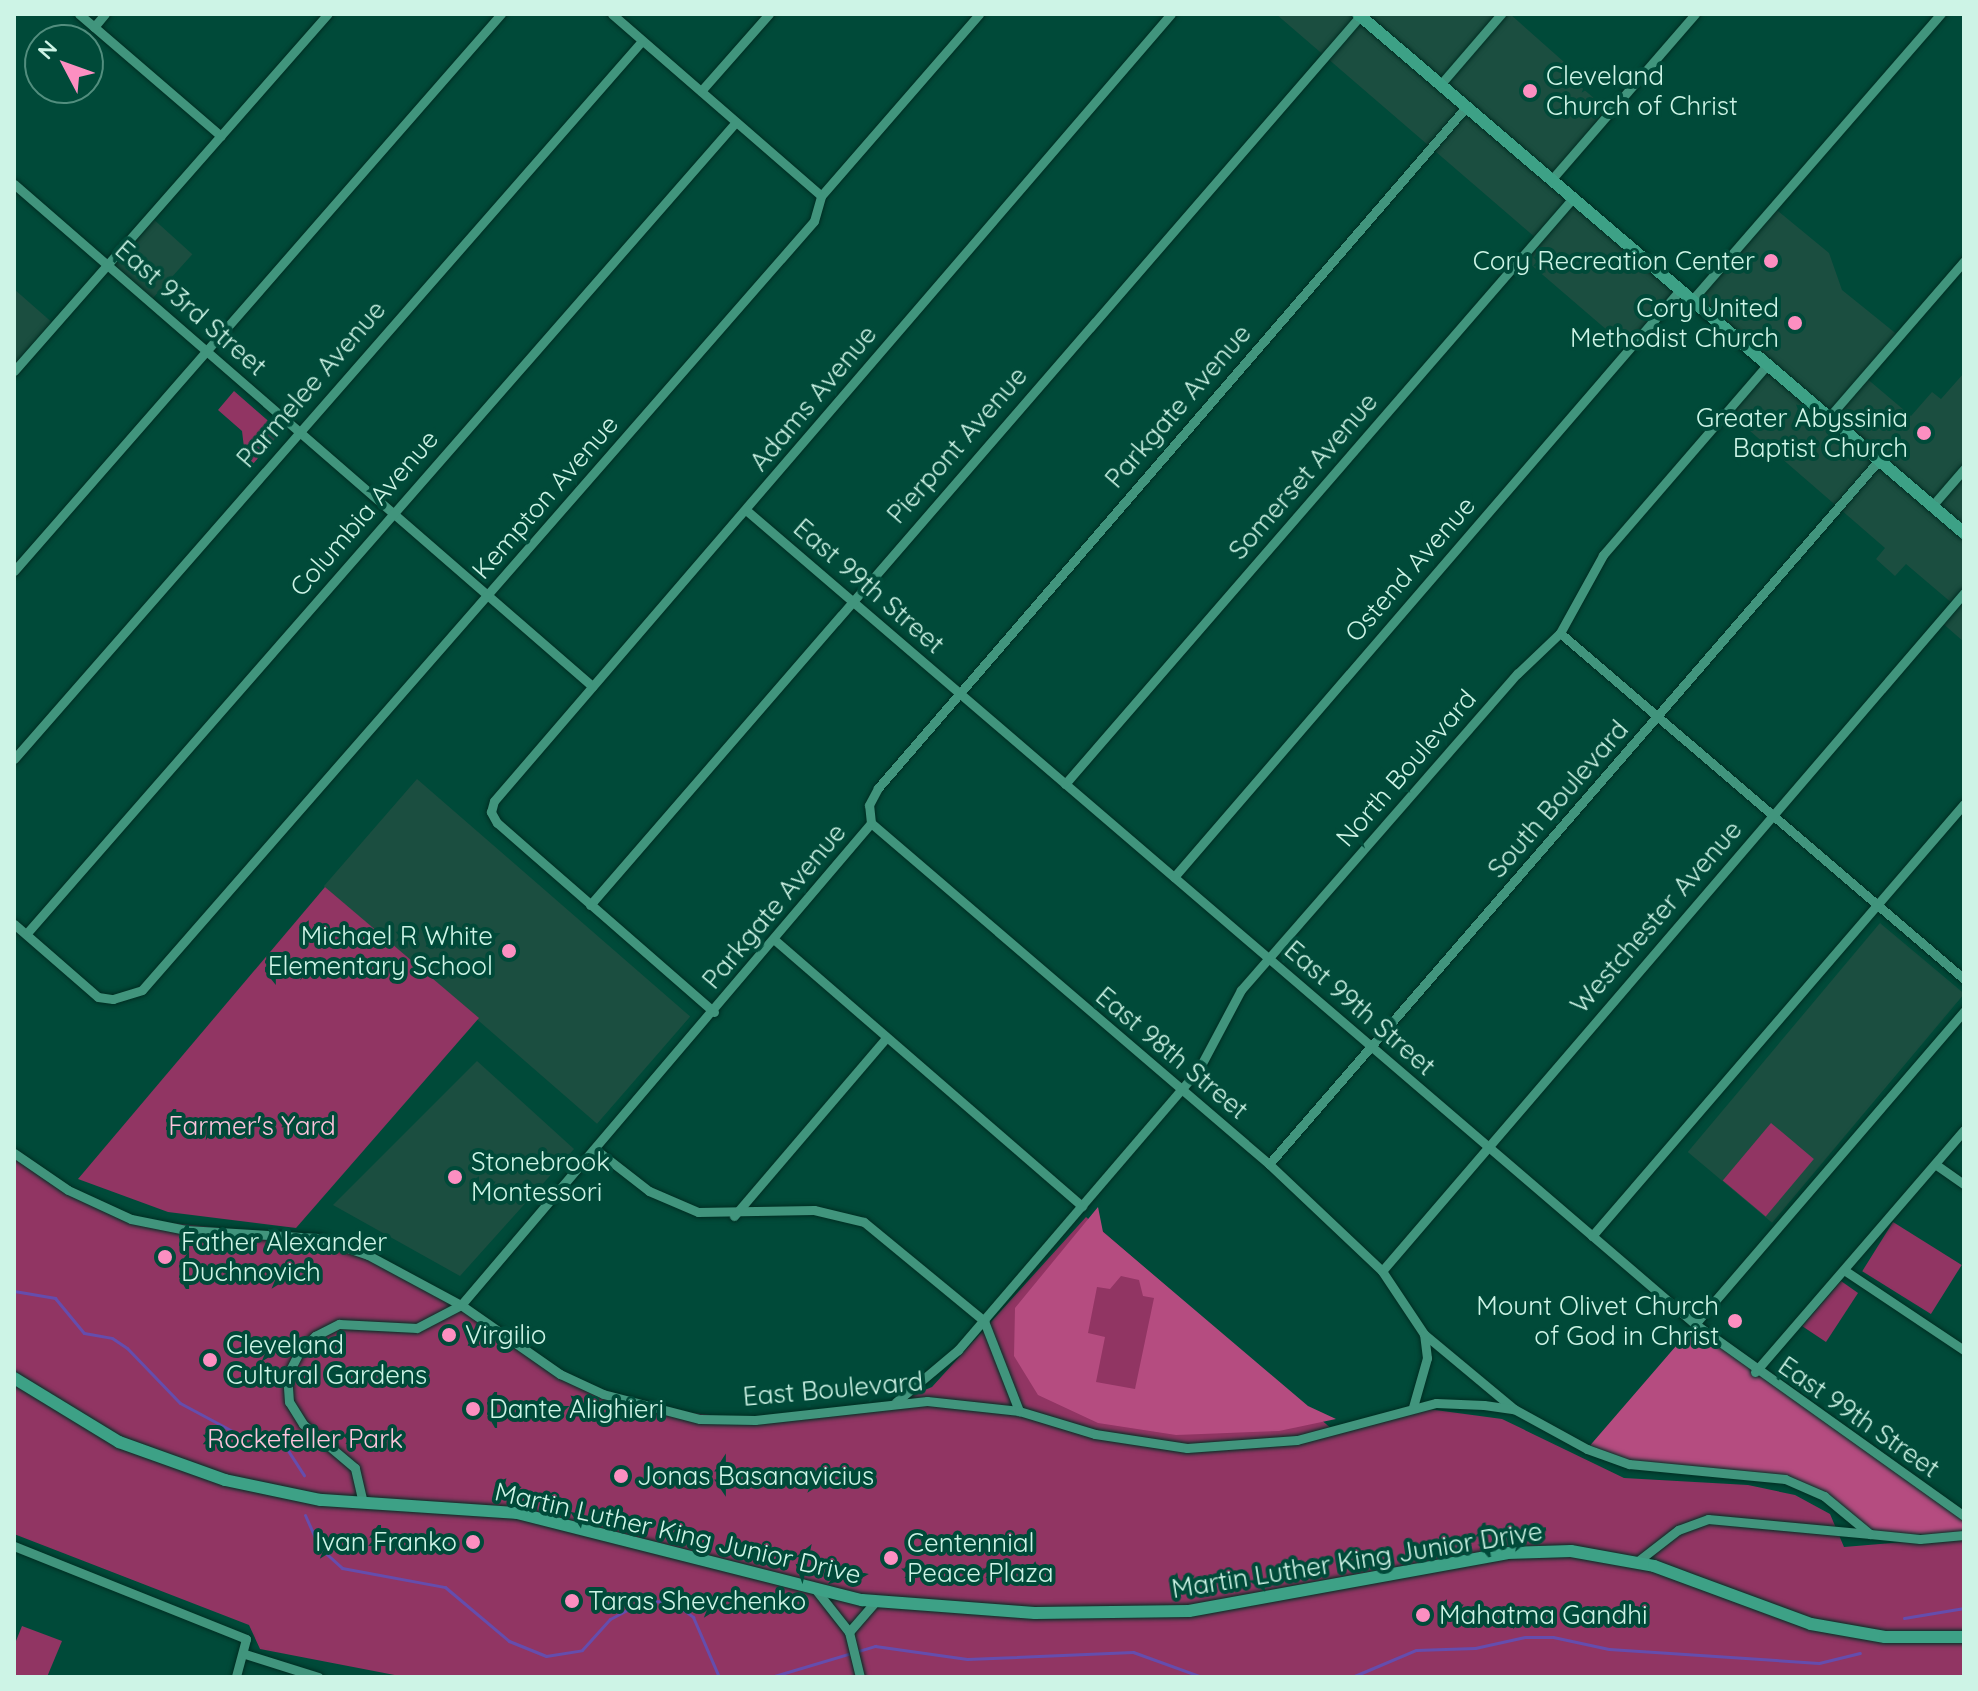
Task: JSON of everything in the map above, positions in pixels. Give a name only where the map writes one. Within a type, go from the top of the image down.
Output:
[{"type":"main road","points":[[1359,15],[1964,533]]},
{"type":"main road","name":"Martin Luther King Junior Drive","points":[[14,1378],[76,1419],[146,1453],[198,1473],[321,1500],[517,1513],[816,1590],[875,1602],[1035,1613],[1173,1612],[1507,1553],[1579,1551],[1638,1561],[1811,1624],[1912,1639],[1964,1637]]},
{"type":"street","points":[[14,371],[328,14]]},
{"type":"street","points":[[14,571],[501,14]]},
{"type":"street","points":[[612,14],[821,196]]},
{"type":"street","points":[[701,91],[769,14]]},
{"type":"street","name":"Kempton Avenue","points":[[27,933],[98,997],[129,997],[142,990],[814,221],[821,196],[979,14]]},
{"type":"street","name":"Adams Avenue","points":[[590,905],[497,823],[491,812],[494,801],[1171,14]]},
{"type":"street","points":[[1440,85],[1501,14]]},
{"type":"street","points":[[1552,179],[1695,14]]},
{"type":"street","points":[[1692,300],[1941,14]]},
{"type":"street","name":"Pierpont Avenue","points":[[590,905],[1359,15]]},
{"type":"street","points":[[104,36],[221,136]]},
{"type":"street","name":"Parmelee Avenue","points":[[14,759],[642,41]]},
{"type":"street","name":"Parkgate Avenue","points":[[363,1503],[355,1468],[295,1413],[286,1388],[291,1365],[310,1339],[332,1327],[354,1322],[417,1328],[461,1305],[776,941],[871,823],[869,805],[878,788],[1466,107]]},
{"type":"street","name":"Columbia Avenue","points":[[27,933],[736,122]]},
{"type":"street","name":"East 93rd Street","points":[[14,184],[592,686]]},
{"type":"street","name":"Somerset Avenue","points":[[1065,784],[1573,198]]},
{"type":"street","points":[[1829,417],[1964,261]]},
{"type":"street","name":"Ostend Avenue","points":[[1174,877],[1680,290]]},
{"type":"street","name":"North Boulevard","points":[[896,1402],[934,1374],[984,1321],[1181,1090],[1217,1039],[1241,990],[1517,674],[1560,633],[1603,555],[1767,365]]},
{"type":"street","name":"South Boulevard","points":[[1269,1164],[1879,460]]},
{"type":"street","points":[[1932,506],[1964,469]]},
{"type":"street","name":"East 99th Street","points":[[746,510],[1695,1324],[1755,1372],[1964,1516]]},
{"type":"street","name":"Westchester Avenue","points":[[1382,1271],[1964,593]]},
{"type":"street","points":[[1560,633],[1964,979]]},
{"type":"street","points":[[1592,1236],[1964,804]]},
{"type":"street","name":"East 98th Street","points":[[871,823],[1269,1164],[1382,1271],[1424,1334],[1514,1409]]},
{"type":"street","points":[[590,905],[714,1012]]},
{"type":"street","points":[[14,924],[27,933]]},
{"type":"street","points":[[776,941],[1082,1206]]},
{"type":"street","points":[[1695,1324],[1964,1011]]},
{"type":"street","points":[[734,1216],[886,1038]]},
{"type":"street","points":[[1755,1372],[1964,1130]]},
{"type":"street","points":[[595,1149],[668,1201],[698,1212],[734,1216],[814,1210],[853,1218],[891,1241],[984,1321],[1019,1411]]},
{"type":"street","name":"East Boulevard","points":[[14,1153],[68,1190],[131,1219],[186,1230],[318,1238],[381,1260],[461,1305],[560,1374],[648,1408],[742,1421],[896,1402],[1019,1411],[1095,1434],[1187,1448],[1297,1440],[1413,1407],[1454,1402],[1514,1409],[1587,1449],[1629,1464],[1673,1471],[1759,1473],[1799,1484],[1839,1505],[1870,1534]]},
{"type":"street","points":[[1935,1164],[1964,1184]]},
{"type":"street","points":[[1844,1270],[1964,1350]]},
{"type":"street","points":[[1413,1407],[1427,1358],[1424,1334]]},
{"type":"street","points":[[1638,1561],[1678,1530],[1708,1519],[1920,1539],[1964,1535]]},
{"type":"street","points":[[14,1546],[246,1639],[245,1654],[236,1677]]},
{"type":"street","points":[[816,1590],[851,1637],[859,1672]]},
{"type":"street","points":[[851,1637],[875,1602]]},
{"type":"street","points":[[245,1654],[318,1677]]},
{"type":"shaded area","points":[[1276,14],[1510,14],[1564,62],[1559,68],[1610,112],[1552,178],[1680,290],[1629,349],[1522,257],[1537,239]]},
{"type":"shaded area","points":[[1773,207],[1829,253],[1842,290],[1899,336],[1865,377],[1911,416],[1932,392],[1941,399],[1964,373],[1964,642],[1940,621],[1953,604],[1906,564],[1895,576],[1876,559],[1885,548],[1727,411],[1767,365],[1692,300]]},
{"type":"shaded area","points":[[150,216],[192,254],[149,302],[107,264]]},
{"type":"shaded area","points":[[14,289],[55,325],[14,371]]},
{"type":"shaded area","name":"Michael R White Elementary School","points":[[417,779],[690,1016],[597,1124],[324,886]]},
{"type":"shaded area","points":[[1880,923],[1964,994],[1772,1223],[1688,1152]]},
{"type":"shaded area","name":"Stonebrook Montessori","points":[[477,1061],[574,1149],[460,1276],[333,1205]]},
{"type":"shaded area","points":[[1098,1207],[1103,1232],[1308,1406],[1336,1419],[1279,1431],[1176,1435],[1098,1423],[1038,1395],[1014,1356],[1015,1308]],"holes":[[[1121,1276],[1139,1280],[1143,1296],[1154,1298],[1135,1389],[1096,1382],[1105,1337],[1088,1333],[1097,1287],[1110,1289]]]},
{"type":"shaded area","points":[[1695,1324],[1964,1516],[1964,1535],[1870,1534],[1849,1513],[1785,1479],[1673,1471],[1587,1449]]},
{"type":"green space","points":[[234,391],[281,432],[253,464],[245,456],[242,431],[218,410]]},
{"type":"green space","name":"Farmer's Yard","points":[[325,887],[479,1018],[296,1228],[168,1212],[78,1179]]},
{"type":"green space","points":[[1771,1123],[1814,1159],[1766,1216],[1723,1180]]},
{"type":"green space","name":"Rockefeller Park","points":[[14,1152],[32,1167],[131,1219],[260,1232],[368,1255],[461,1305],[560,1374],[648,1408],[755,1420],[896,1402],[932,1387],[1086,1217],[1333,1430],[1413,1407],[1502,1419],[1624,1478],[1748,1485],[1795,1495],[1830,1514],[1844,1547],[1964,1537],[1964,1677],[405,1677],[260,1649],[249,1625],[14,1534]]},
{"type":"green space","points":[[1893,1222],[1962,1265],[1931,1314],[1862,1271]]},
{"type":"green space","points":[[1841,1281],[1858,1293],[1826,1342],[1802,1326]]},
{"type":"green space","points":[[22,1626],[62,1641],[47,1677],[14,1677],[14,1646]]},
{"type":"waterway","points":[[14,1291],[55,1298],[84,1333],[112,1338],[127,1348],[180,1403],[236,1433],[285,1446],[304,1475]]},
{"type":"waterway","points":[[305,1515],[320,1548],[342,1568],[445,1587],[509,1641],[546,1656],[582,1650],[610,1619],[645,1600],[674,1603],[693,1617],[719,1677]]},
{"type":"waterway","points":[[1904,1618],[1964,1608]]},
{"type":"waterway","points":[[1352,1677],[1416,1650],[1475,1648],[1525,1637],[1553,1637],[1609,1649],[1819,1663],[1860,1653]]},
{"type":"waterway","points":[[771,1677],[875,1646],[967,1659],[1133,1652],[1202,1677]]},
{"type":"place","name":"Cleveland Church of Christ","points":[[1530,91]]},
{"type":"place","name":"Cory Recreation Center","points":[[1771,261]]},
{"type":"place","name":"Cory United Methodist Church","points":[[1795,323]]},
{"type":"place","name":"Greater Abyssinia Baptist Church","points":[[1924,433]]},
{"type":"place","name":"Michael R White Elementary School","points":[[509,951]]},
{"type":"place","name":"Stonebrook Montessori","points":[[455,1177]]},
{"type":"place","name":"Father Alexander Duchnovich","points":[[165,1257]]},
{"type":"place","name":"Mount Olivet Church of God in Christ","points":[[1735,1321]]},
{"type":"place","name":"Virgilio","points":[[449,1335]]},
{"type":"place","name":"Cleveland Cultural Gardens","points":[[210,1360]]},
{"type":"place","name":"Dante Alighieri","points":[[473,1409]]},
{"type":"place","name":"Jonas Basanavicius","points":[[621,1476]]},
{"type":"place","name":"Ivan Franko","points":[[473,1542]]},
{"type":"place","name":"Centennial Peace Plaza","points":[[891,1558]]},
{"type":"place","name":"Taras Shevchenko","points":[[572,1601]]},
{"type":"place","name":"Mahatma Gandhi","points":[[1423,1615]]}]
